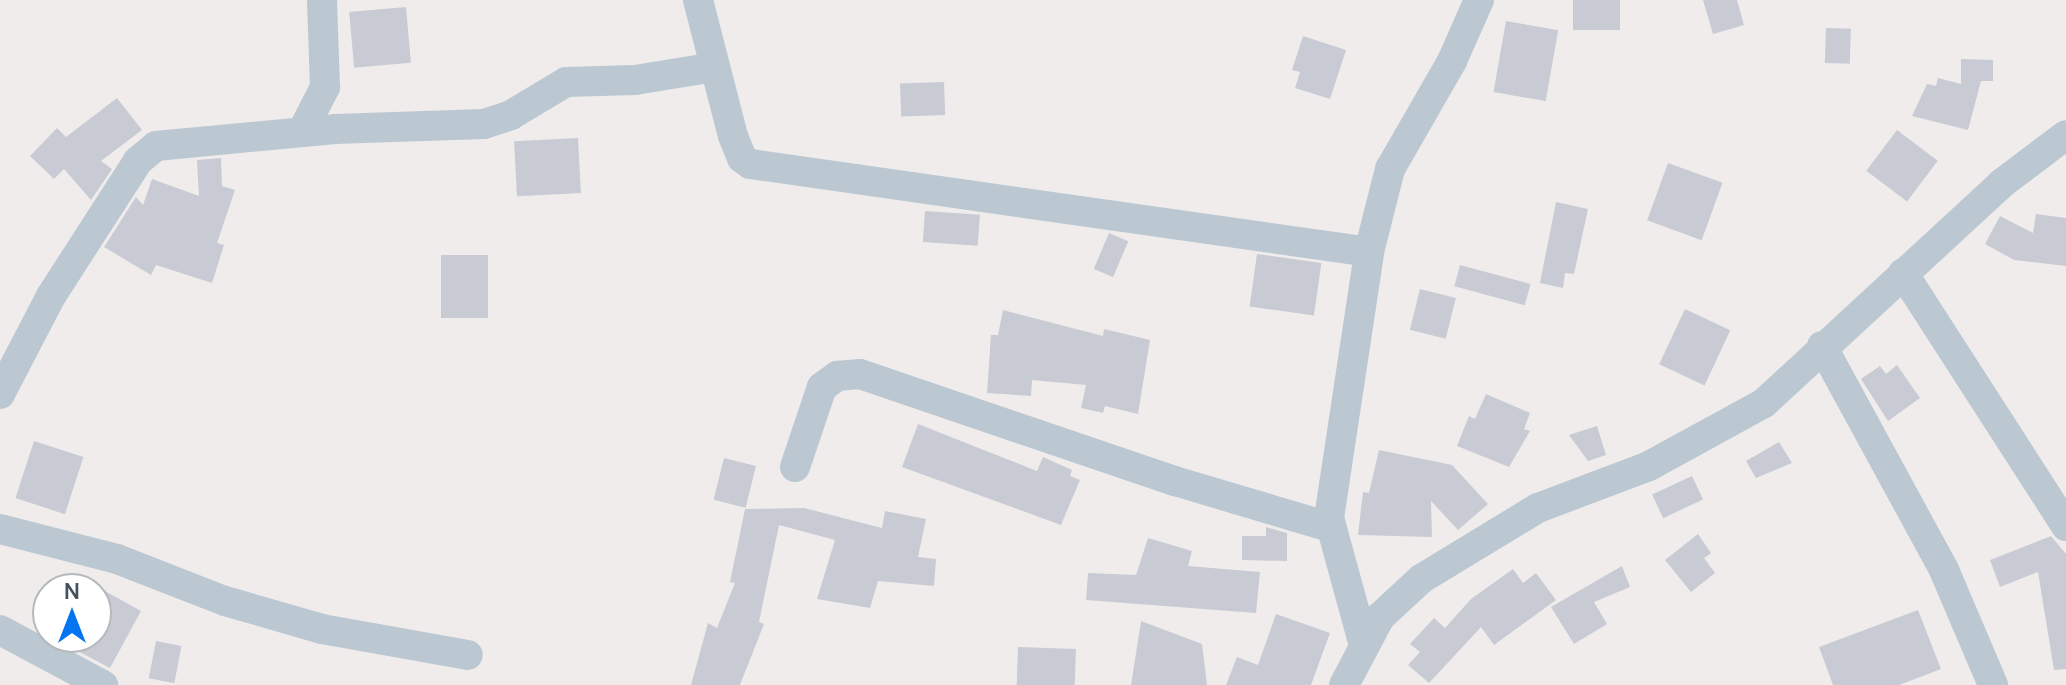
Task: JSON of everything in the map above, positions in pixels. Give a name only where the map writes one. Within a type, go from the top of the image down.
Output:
[{"type":"street","points":[[302,132],[325,87],[322,0]]},
{"type":"street","points":[[698,0],[733,136],[742,158],[750,164],[1369,252]]},
{"type":"street","points":[[1363,642],[1329,527],[1369,252],[1390,169],[1452,61],[1479,0]]},
{"type":"street","points":[[0,394],[51,296],[150,150],[187,139],[484,124],[500,121],[566,82],[635,80],[715,67]]},
{"type":"street","points":[[1344,685],[1363,642],[1392,603],[1464,549],[1538,508],[1692,446],[1764,403],[1822,346],[2001,184],[2066,135]]},
{"type":"street","points":[[1903,273],[2066,526]]},
{"type":"street","points":[[1822,346],[1944,570],[1993,685]]},
{"type":"street","points":[[795,467],[822,387],[837,376],[860,374],[1175,481],[1329,527]]},
{"type":"street","points":[[0,529],[117,559],[225,601],[322,629],[468,655]]},
{"type":"street","points":[[0,630],[103,685]]},
{"type":"building","points":[[1573,0],[1620,0],[1620,30],[1573,30]]},
{"type":"building","points":[[1703,0],[1737,0],[1744,25],[1713,34]]},
{"type":"building","points":[[406,7],[411,63],[354,68],[349,12]]},
{"type":"building","points":[[1506,21],[1558,30],[1546,101],[1493,92]]},
{"type":"building","points":[[1826,28],[1851,29],[1850,64],[1825,63]]},
{"type":"building","points":[[1303,36],[1346,50],[1330,99],[1295,88],[1300,72],[1292,70]]},
{"type":"building","points":[[1961,59],[1993,60],[1993,81],[1981,81],[1968,130],[1912,116],[1927,84],[1936,86],[1938,78],[1961,84]]},
{"type":"building","points":[[944,82],[945,115],[901,117],[900,84]]},
{"type":"building","points":[[117,98],[142,130],[101,161],[112,169],[91,200],[64,169],[54,179],[30,156],[57,128],[66,137]]},
{"type":"building","points":[[1897,130],[1938,161],[1907,201],[1866,171]]},
{"type":"building","points":[[578,138],[581,193],[517,196],[514,141]]},
{"type":"building","points":[[221,158],[222,186],[235,190],[217,243],[224,245],[212,283],[156,265],[151,275],[104,247],[136,197],[143,205],[152,179],[199,196],[197,160]]},
{"type":"building","points":[[1668,163],[1723,183],[1702,240],[1647,220]]},
{"type":"building","points":[[1556,202],[1588,209],[1574,274],[1565,273],[1563,288],[1540,283]]},
{"type":"building","points":[[925,211],[980,215],[978,246],[923,242]]},
{"type":"building","points":[[2036,214],[2066,218],[2066,266],[2014,260],[1985,244],[2000,216],[2033,233]]},
{"type":"building","points":[[1109,233],[1128,241],[1113,277],[1094,269]]},
{"type":"building","points":[[1257,254],[1321,263],[1314,316],[1250,306]]},
{"type":"building","points":[[441,255],[488,255],[488,318],[441,318]]},
{"type":"building","points":[[1460,265],[1531,284],[1525,305],[1454,286]]},
{"type":"building","points":[[1420,289],[1456,298],[1446,339],[1410,330]]},
{"type":"building","points":[[1685,309],[1730,330],[1705,385],[1659,364]]},
{"type":"building","points":[[1003,310],[1103,336],[1104,329],[1150,340],[1138,414],[1105,406],[1103,413],[1081,408],[1086,385],[1032,380],[1031,396],[987,393],[991,335],[998,335]]},
{"type":"building","points":[[1897,365],[1920,398],[1888,421],[1861,379],[1880,366],[1886,374]]},
{"type":"building","points":[[1486,394],[1530,413],[1524,429],[1530,431],[1509,467],[1457,446],[1469,416],[1475,419]]},
{"type":"building","points":[[918,424],[1037,471],[1043,457],[1072,470],[1070,476],[1080,480],[1061,525],[902,467]]},
{"type":"building","points":[[1597,426],[1606,455],[1588,461],[1569,435]]},
{"type":"building","points":[[34,441],[83,457],[65,514],[15,498]]},
{"type":"building","points":[[1779,442],[1792,463],[1756,478],[1746,461]]},
{"type":"building","points":[[1379,450],[1452,465],[1488,504],[1458,530],[1431,501],[1432,537],[1358,535],[1363,492],[1369,493]]},
{"type":"building","points":[[724,458],[756,466],[746,508],[714,500]]},
{"type":"building","points":[[1692,476],[1703,500],[1663,518],[1652,495]]},
{"type":"building","points":[[804,508],[882,528],[885,511],[926,519],[918,557],[936,559],[934,586],[878,581],[870,608],[817,599],[835,540],[779,525],[759,622],[764,624],[740,685],[691,685],[708,623],[717,628],[735,583],[730,582],[745,509]]},
{"type":"building","points":[[1266,527],[1287,533],[1287,561],[1242,560],[1242,536],[1266,536]]},
{"type":"building","points":[[1698,534],[1711,553],[1704,558],[1715,573],[1691,592],[1665,560]]},
{"type":"building","points":[[2051,536],[2066,554],[2066,669],[2054,670],[2038,572],[2000,587],[1990,560]]},
{"type":"building","points":[[1148,538],[1192,551],[1188,566],[1260,572],[1256,613],[1086,600],[1088,573],[1136,575]]},
{"type":"building","points":[[1622,566],[1630,587],[1594,602],[1607,624],[1574,644],[1551,607]]},
{"type":"building","points":[[1513,569],[1523,583],[1536,573],[1556,600],[1494,645],[1481,627],[1429,683],[1408,665],[1420,652],[1410,644],[1434,618],[1445,628],[1471,599]]},
{"type":"building","points":[[112,595],[141,611],[110,668],[81,653],[112,653]]},
{"type":"building","points":[[1918,610],[1941,669],[1899,685],[1833,685],[1819,647]]},
{"type":"building","points":[[1276,614],[1330,633],[1311,685],[1226,685],[1237,657],[1258,665]]},
{"type":"building","points":[[1141,621],[1202,644],[1207,685],[1131,685]]},
{"type":"building","points":[[156,641],[182,646],[174,683],[149,678]]},
{"type":"building","points":[[1018,647],[1076,649],[1075,685],[1017,685]]}]
